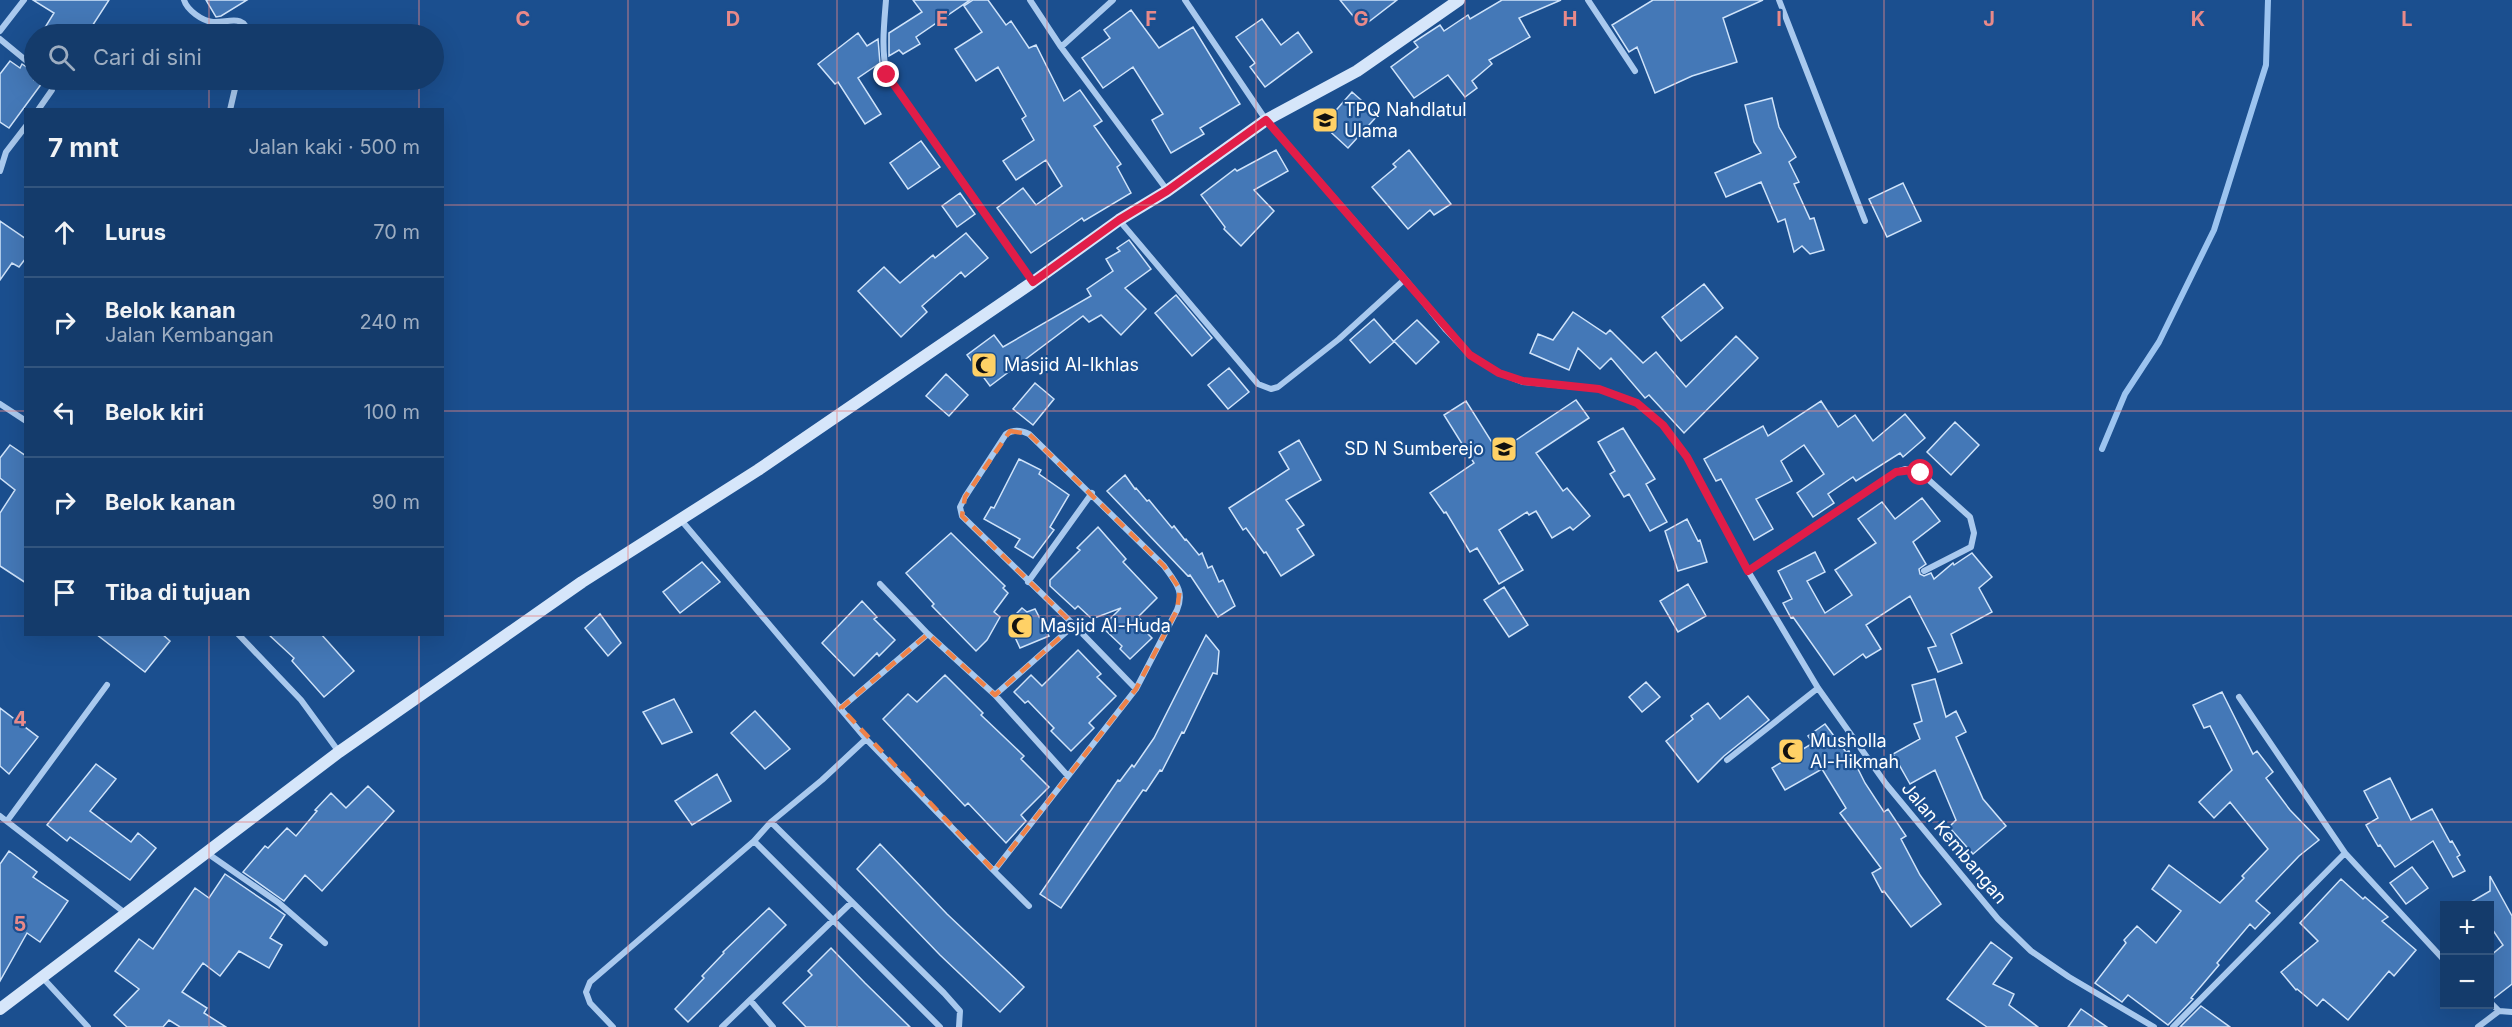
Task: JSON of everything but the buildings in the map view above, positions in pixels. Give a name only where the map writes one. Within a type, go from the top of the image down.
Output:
[{"type":"street","points":[[0,31],[24,0]]},
{"type":"street","points":[[184,0],[184,4],[203,19],[213,22],[237,20],[243,24]]},
{"type":"street","points":[[886,0],[883,36],[887,75],[1033,282]]},
{"type":"street","points":[[1030,0],[1061,47],[1167,191]]},
{"type":"street","points":[[1061,47],[1113,0]]},
{"type":"street","name":"Jalan Kembangan","points":[[1185,0],[1266,120],[1470,355],[1499,373],[1523,381],[1548,386],[1599,389],[1637,403],[1663,425],[1687,457],[1748,571],[1818,688],[1886,784],[1998,919],[2031,951],[2069,977],[2154,1027]]},
{"type":"street","points":[[0,1009],[339,752],[582,582],[681,519],[1033,282],[1119,220],[1167,191],[1266,120],[1357,71],[1442,5],[1459,0]]},
{"type":"street","points":[[1588,0],[1635,71]]},
{"type":"street","points":[[1779,0],[1865,221]]},
{"type":"street","points":[[0,39],[24,59]]},
{"type":"street","points":[[39,108],[51,90]]},
{"type":"street","points":[[230,108],[235,90]]},
{"type":"street","points":[[0,171],[6,152],[24,129]]},
{"type":"street","points":[[1119,220],[1258,384],[1271,389],[1278,387],[1339,339],[1405,279]]},
{"type":"street","points":[[0,404],[24,420]]},
{"type":"street","points":[[994,871],[1081,762],[1136,688],[1182,599],[1180,589],[1164,566],[1092,493],[1029,434],[1017,430],[1006,434],[960,507],[965,521],[1136,688]]},
{"type":"street","points":[[1748,571],[1896,472],[1905,469],[1921,473],[1970,517],[1974,533],[1971,547],[1950,560],[1924,571]]},
{"type":"street","points":[[1028,582],[1092,493]]},
{"type":"street","points":[[681,519],[866,739],[1029,906]]},
{"type":"street","points":[[880,584],[928,634],[994,695],[1068,776]]},
{"type":"street","points":[[994,695],[1074,625]]},
{"type":"street","points":[[841,708],[928,634]]},
{"type":"street","points":[[239,636],[301,700],[339,752]]},
{"type":"street","points":[[7,820],[107,685]]},
{"type":"street","points":[[1727,760],[1818,688]]},
{"type":"street","points":[[2239,697],[2345,853],[2440,955]]},
{"type":"street","points":[[614,1027],[591,1003],[586,992],[590,982],[754,842],[771,822],[822,780],[866,739]]},
{"type":"street","points":[[0,816],[125,913]]},
{"type":"street","points":[[771,822],[807,855],[960,1011],[959,1027]]},
{"type":"street","points":[[754,842],[816,901],[832,921],[940,1027]]},
{"type":"street","points":[[207,853],[279,903],[326,944]]},
{"type":"street","points":[[2173,1027],[2345,853]]},
{"type":"street","points":[[722,1027],[852,902]]},
{"type":"street","points":[[41,976],[88,1027]]},
{"type":"street","points":[[750,1000],[773,1027]]},
{"type":"street","points":[[2494,1006],[2499,1011],[2512,1012]]},
{"type":"street","points":[[2478,1027],[2499,1011]]},
{"type":"highlighted area","points":[[1010,431],[1029,434],[1164,566],[1180,589],[1177,610],[1136,689],[994,871],[841,708],[928,634],[995,695],[1074,625],[962,516],[965,497]]},
{"type":"waterway","points":[[2102,449],[2125,394],[2159,342],[2214,230],[2266,65],[2268,0]]},
{"type":"place","name":"TPQ Nahdlatul Ulama","points":[[1325,120]]},
{"type":"place","name":"Masjid Al-Ikhlas","points":[[984,365]]},
{"type":"place","name":"SD N Sumberejo","points":[[1504,449]]},
{"type":"place","name":"Masjid Al-Huda","points":[[1020,626]]},
{"type":"place","name":"Musholla Al-Hikmah","points":[[1791,751]]},
{"type":"route","points":[[887,75],[1033,282],[1119,220],[1167,191],[1266,120],[1470,355],[1499,373],[1523,381],[1548,386],[1599,389],[1637,403],[1663,425],[1687,457],[1748,571],[1896,472],[1905,469],[1921,473]]}]
